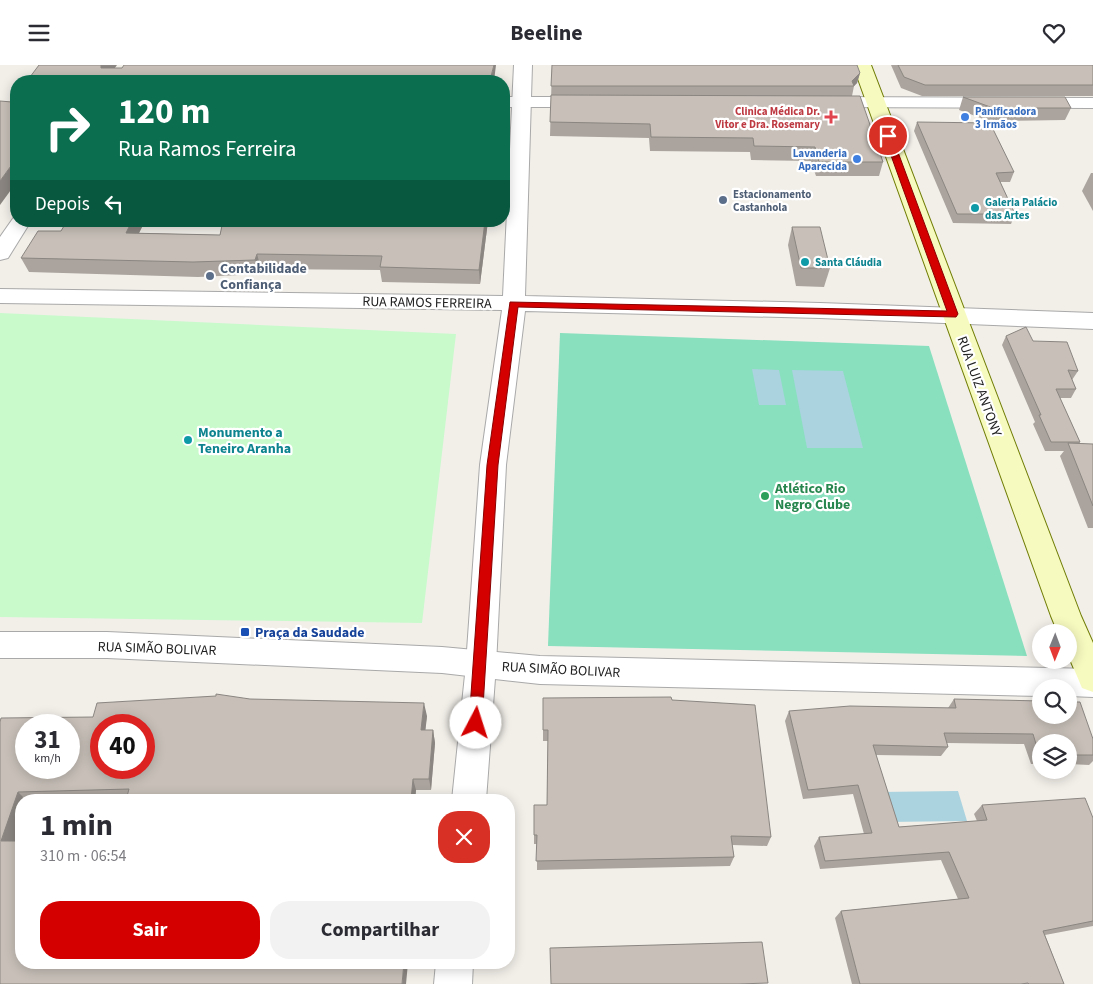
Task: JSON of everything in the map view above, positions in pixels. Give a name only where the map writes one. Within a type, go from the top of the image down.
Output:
[{"type":"main road","name":"RUA LUIZ ANTONY","points":[[862,65],[1066,616],[1093,678]]},
{"type":"street","points":[[470,794],[481,665],[493,465],[512,328],[512,101],[523,65]]},
{"type":"street","points":[[512,101],[600,102]]},
{"type":"street","points":[[807,102],[1093,103]]},
{"type":"street","points":[[0,253],[17,227]]},
{"type":"street","name":"RUA RAMOS FERREIRA","points":[[0,296],[513,304],[953,314],[1093,321]]},
{"type":"street","name":"RUA SIMÃO BOLIVAR","points":[[0,645],[107,645],[442,660],[540,670],[1093,683]]},
{"type":"street","points":[[454,984],[455,969]]},
{"type":"green space","points":[[0,313],[456,334],[422,623],[0,617]]},
{"type":"green space","name":"Atlético Rio Negro Clube","points":[[560,333],[929,346],[1027,656],[548,646]]},
{"type":"water","points":[[752,369],[779,370],[786,405],[759,405]]},
{"type":"water","points":[[792,370],[843,371],[863,448],[807,448]]},
{"type":"water","points":[[958,791],[967,821],[886,822],[879,792]]},
{"type":"building","points":[[39,65],[101,65],[101,68],[122,68],[124,65],[494,65],[491,75],[32,75]]},
{"type":"building","points":[[552,65],[857,65],[860,73],[852,81],[854,86],[551,86]]},
{"type":"building","points":[[898,65],[1093,65],[1093,85],[925,85],[904,77]]},
{"type":"building","points":[[551,95],[860,96],[883,162],[819,162],[815,147],[754,146],[753,138],[651,137],[650,124],[550,122]]},
{"type":"building","points":[[963,97],[1065,97],[1071,108],[993,108]]},
{"type":"building","points":[[0,101],[10,102],[10,167],[0,181]]},
{"type":"building","points":[[917,122],[990,123],[1014,172],[996,173],[1015,214],[957,214]]},
{"type":"building","points":[[63,227],[129,227],[126,233],[220,235],[222,227],[484,227],[479,270],[380,267],[382,256],[257,254],[255,260],[193,262],[21,258],[38,231],[61,231]]},
{"type":"building","points":[[792,227],[820,227],[830,268],[801,268]]},
{"type":"building","points":[[1026,327],[1033,341],[1067,342],[1078,371],[1068,370],[1076,389],[1056,389],[1080,442],[1051,442],[1006,336]]},
{"type":"building","points":[[1068,443],[1093,444],[1093,506]]},
{"type":"building","points":[[216,694],[250,699],[424,703],[421,730],[433,730],[429,779],[413,779],[412,794],[128,794],[129,789],[18,792],[15,794],[15,801],[1,841],[15,841],[15,969],[403,969],[402,984],[0,984],[1,718],[15,718],[15,779],[80,779],[80,717],[90,717],[90,779],[155,779],[155,714],[94,714],[97,703],[216,696]]},
{"type":"building","points":[[671,697],[672,700],[755,705],[771,837],[731,836],[734,857],[536,861],[537,835],[534,835],[534,805],[547,805],[548,730],[543,730],[543,698]]},
{"type":"building","points":[[954,699],[1032,701],[1032,724],[1077,724],[1077,702],[1080,702],[1093,739],[1093,755],[1077,755],[1077,734],[944,733],[948,747],[873,745],[899,827],[987,820],[982,805],[1085,798],[1093,818],[1093,921],[1043,931],[1064,984],[860,984],[841,911],[969,898],[949,852],[825,861],[819,837],[872,833],[858,785],[808,790],[789,711],[850,706],[956,708]]},
{"type":"building","points":[[762,942],[768,983],[551,984],[550,948]]},
{"type":"place","name":"Clinica Médica Dr. Vitor e Dra. Rosemary","points":[[831,117]]},
{"type":"place","name":"Panificadora 3 Irmãos","points":[[965,117]]},
{"type":"place","name":"Lavanderia Aparecida","points":[[857,159]]},
{"type":"place","name":"Estacionamento Castanhola","points":[[723,200]]},
{"type":"place","name":"Galeria Palácio das Artes","points":[[975,208]]},
{"type":"place","name":"Santa Cláudia","points":[[805,262]]},
{"type":"place","name":"Contabilidade Confiança","points":[[210,276]]},
{"type":"place","name":"Monumento a Teneiro Aranha","points":[[188,440]]},
{"type":"place","name":"Atlético Rio Negro Clube","points":[[765,496]]},
{"type":"place","name":"Praça da Saudade","points":[[245,632]]},
{"type":"route","points":[[476,723],[493,465],[513,319],[513,304],[953,314],[888,136]]}]
